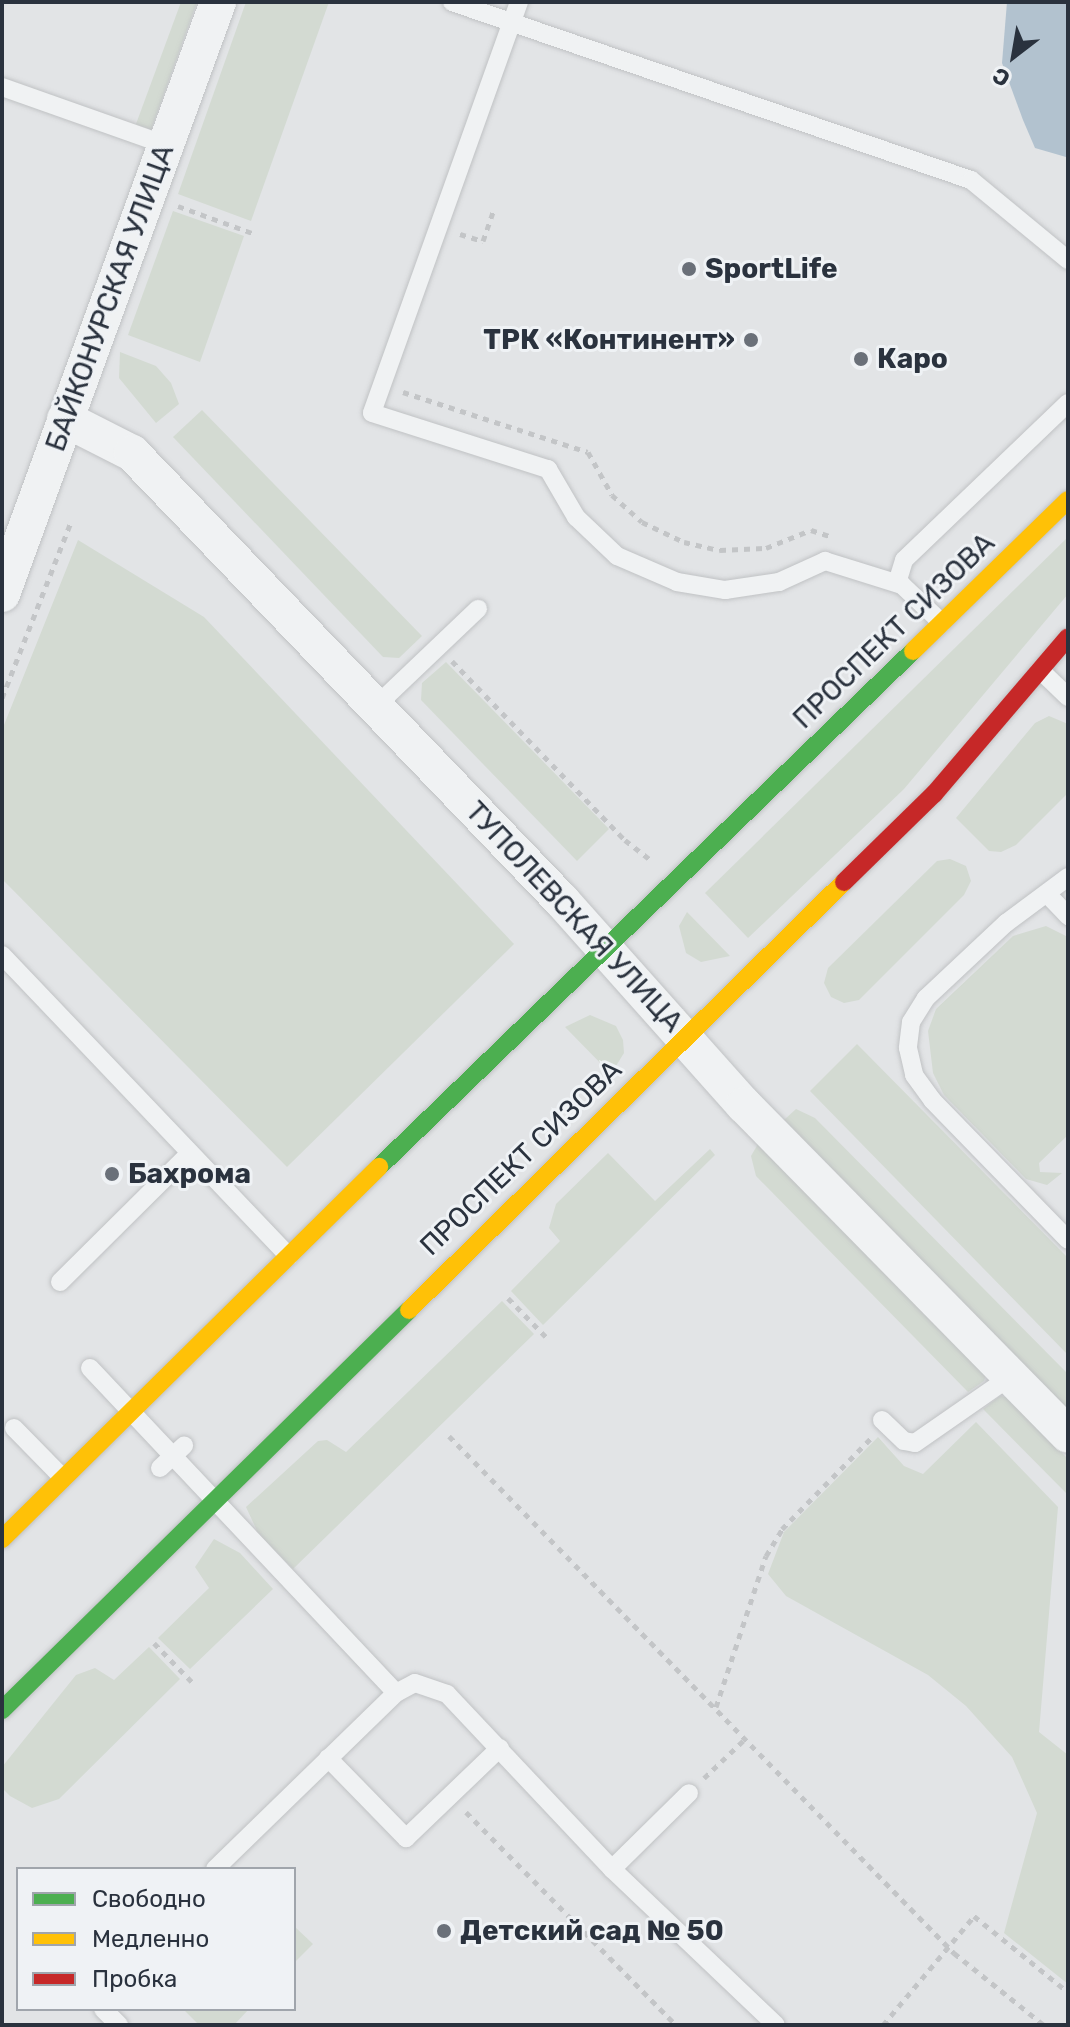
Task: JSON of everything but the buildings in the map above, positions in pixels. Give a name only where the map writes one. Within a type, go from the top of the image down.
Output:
[{"type":"street","name":"БАЙКОНУРСКАЯ УЛИЦА","points":[[2,594],[218,2]]},
{"type":"street","name":"ТУПОЛЕВСКАЯ УЛИЦА","points":[[65,419],[132,453],[376,706],[685,1038],[1068,1435]]},
{"type":"street","name":"ПРОСПЕКТ СИЗОВА","points":[[2,1539],[604,948],[1068,500]]},
{"type":"street","name":"ПРОСПЕКТ СИЗОВА","points":[[2,1710],[213,1497],[934,794],[1068,637]]},
{"type":"lane","points":[[452,2],[971,180],[1068,260]]},
{"type":"lane","points":[[519,2],[372,413],[548,469],[576,517],[617,556],[677,582],[725,590],[779,582],[825,561],[897,583],[942,623]]},
{"type":"lane","points":[[2,87],[166,145]]},
{"type":"lane","points":[[897,583],[904,560],[1068,403]]},
{"type":"lane","points":[[376,706],[478,609]]},
{"type":"lane","points":[[1040,670],[1068,697]]},
{"type":"lane","points":[[1068,877],[1049,896],[1006,923],[926,998],[911,1022],[908,1048],[914,1075],[932,1100],[1068,1240]]},
{"type":"lane","points":[[1049,896],[1068,916]]},
{"type":"lane","points":[[2,955],[289,1256]]},
{"type":"lane","points":[[60,1282],[190,1153]]},
{"type":"lane","points":[[90,1368],[396,1693]]},
{"type":"lane","points":[[884,1422],[904,1441],[915,1443],[1010,1377]]},
{"type":"lane","points":[[14,1428],[63,1478]]},
{"type":"lane","points":[[217,1867],[396,1693],[415,1683],[430,1685],[447,1694],[612,1869],[776,2025]]},
{"type":"lane","points":[[328,1758],[406,1838],[500,1748]]},
{"type":"lane","points":[[612,1869],[689,1793]]},
{"type":"path","points":[[147,195],[252,233]]},
{"type":"path","points":[[459,233],[483,241],[493,212]]},
{"type":"path","points":[[454,246],[464,219]]},
{"type":"path","points":[[408,379],[403,393],[588,452],[612,495],[642,522],[684,542],[720,550],[766,548],[811,530],[837,538]]},
{"type":"path","points":[[2,698],[71,522]]},
{"type":"path","points":[[450,659],[625,840],[652,861]]},
{"type":"path","points":[[508,1298],[548,1339]]},
{"type":"path","points":[[716,1707],[748,1599],[774,1543],[884,1422]]},
{"type":"path","points":[[449,1436],[949,1947],[1044,2025]]},
{"type":"path","points":[[154,1643],[195,1685]]},
{"type":"path","points":[[689,1793],[746,1738]]},
{"type":"path","points":[[450,1796],[676,2025]]},
{"type":"path","points":[[883,2025],[974,1916],[1068,1992]]},
{"type":"shaded area","points":[[181,2],[197,2],[151,130],[136,124]]},
{"type":"shaded area","points":[[246,2],[329,2],[251,221],[178,194]]},
{"type":"shaded area","points":[[173,211],[244,236],[200,362],[128,335]]},
{"type":"shaded area","points":[[120,352],[156,366],[171,383],[179,404],[156,423],[119,378]]},
{"type":"shaded area","points":[[202,410],[422,636],[399,658],[383,657],[173,437]]},
{"type":"shaded area","points":[[1068,537],[1068,594],[904,789],[748,938],[705,893]]},
{"type":"shaded area","points":[[78,540],[204,617],[514,944],[287,1167],[2,879],[2,730]]},
{"type":"shaded area","points":[[446,662],[609,829],[577,861],[421,700],[422,683]]},
{"type":"shaded area","points":[[1049,716],[1068,724],[1068,793],[1016,845],[1001,852],[989,851],[956,818],[1035,723]]},
{"type":"shaded area","points":[[950,859],[966,866],[971,881],[964,895],[859,1000],[844,1003],[831,997],[824,983],[828,968],[937,861]]},
{"type":"shaded area","points":[[687,912],[730,956],[701,962],[686,953],[679,926]]},
{"type":"shaded area","points":[[1046,926],[1068,937],[1068,1135],[1039,1163],[1040,1172],[1062,1173],[1047,1185],[1026,1179],[944,1095],[933,1073],[928,1031],[936,1009],[1013,936]]},
{"type":"shaded area","points":[[590,1015],[616,1026],[623,1040],[624,1053],[611,1074],[565,1027]]},
{"type":"shaded area","points":[[857,1044],[1068,1258],[1068,1355],[810,1091]]},
{"type":"shaded area","points":[[796,1109],[815,1118],[1068,1374],[1068,1410],[784,1120]]},
{"type":"shaded area","points":[[758,1144],[986,1375],[984,1381],[968,1392],[756,1176],[751,1156]]},
{"type":"shaded area","points":[[710,1149],[715,1155],[543,1325],[511,1291],[560,1241],[549,1228],[556,1204],[608,1153],[655,1201]]},
{"type":"shaded area","points":[[502,1301],[534,1334],[293,1569],[258,1533],[246,1507],[318,1441],[327,1440],[346,1452]]},
{"type":"shaded area","points":[[1000,1396],[1007,1397],[1068,1459],[1068,1495],[983,1409]]},
{"type":"shaded area","points":[[976,1422],[1058,1507],[1039,1732],[1068,1755],[1068,1984],[1004,1933],[1037,1813],[1012,1757],[966,1706],[928,1675],[786,1596],[768,1574],[784,1532],[878,1437],[904,1466],[923,1474]]},
{"type":"shaded area","points":[[214,1539],[240,1553],[273,1589],[190,1669],[158,1638],[209,1588],[195,1567]]},
{"type":"shaded area","points":[[149,1647],[180,1679],[59,1799],[32,1808],[10,1796],[2,1788],[2,1767],[76,1675],[95,1668],[114,1680]]},
{"type":"shaded area","points":[[296,1928],[313,1944],[296,1961]]},
{"type":"shaded area","points":[[185,2011],[247,2011],[234,2025],[199,2025]]},
{"type":"water","points":[[1007,2],[1068,2],[1066,157],[1035,148],[1023,120],[1002,63]]},
{"type":"traffic: fast","points":[[379,1167],[913,651]]},
{"type":"traffic: fast","points":[[2,1710],[409,1310]]},
{"type":"traffic: slow","points":[[913,651],[1068,500]]},
{"type":"traffic: slow","points":[[409,1310],[844,882]]},
{"type":"traffic: slow","points":[[2,1539],[379,1167]]},
{"type":"traffic: jam","points":[[844,882],[934,794],[1068,637]]},
{"type":"place","name":"SportLife","points":[[689,269]]},
{"type":"place","name":"ТРК «Континент»","points":[[751,340]]},
{"type":"place","name":"Каро","points":[[861,359]]},
{"type":"place","name":"Бахрома","points":[[112,1174]]},
{"type":"place","name":"Детский сад № 50","points":[[444,1931]]}]
